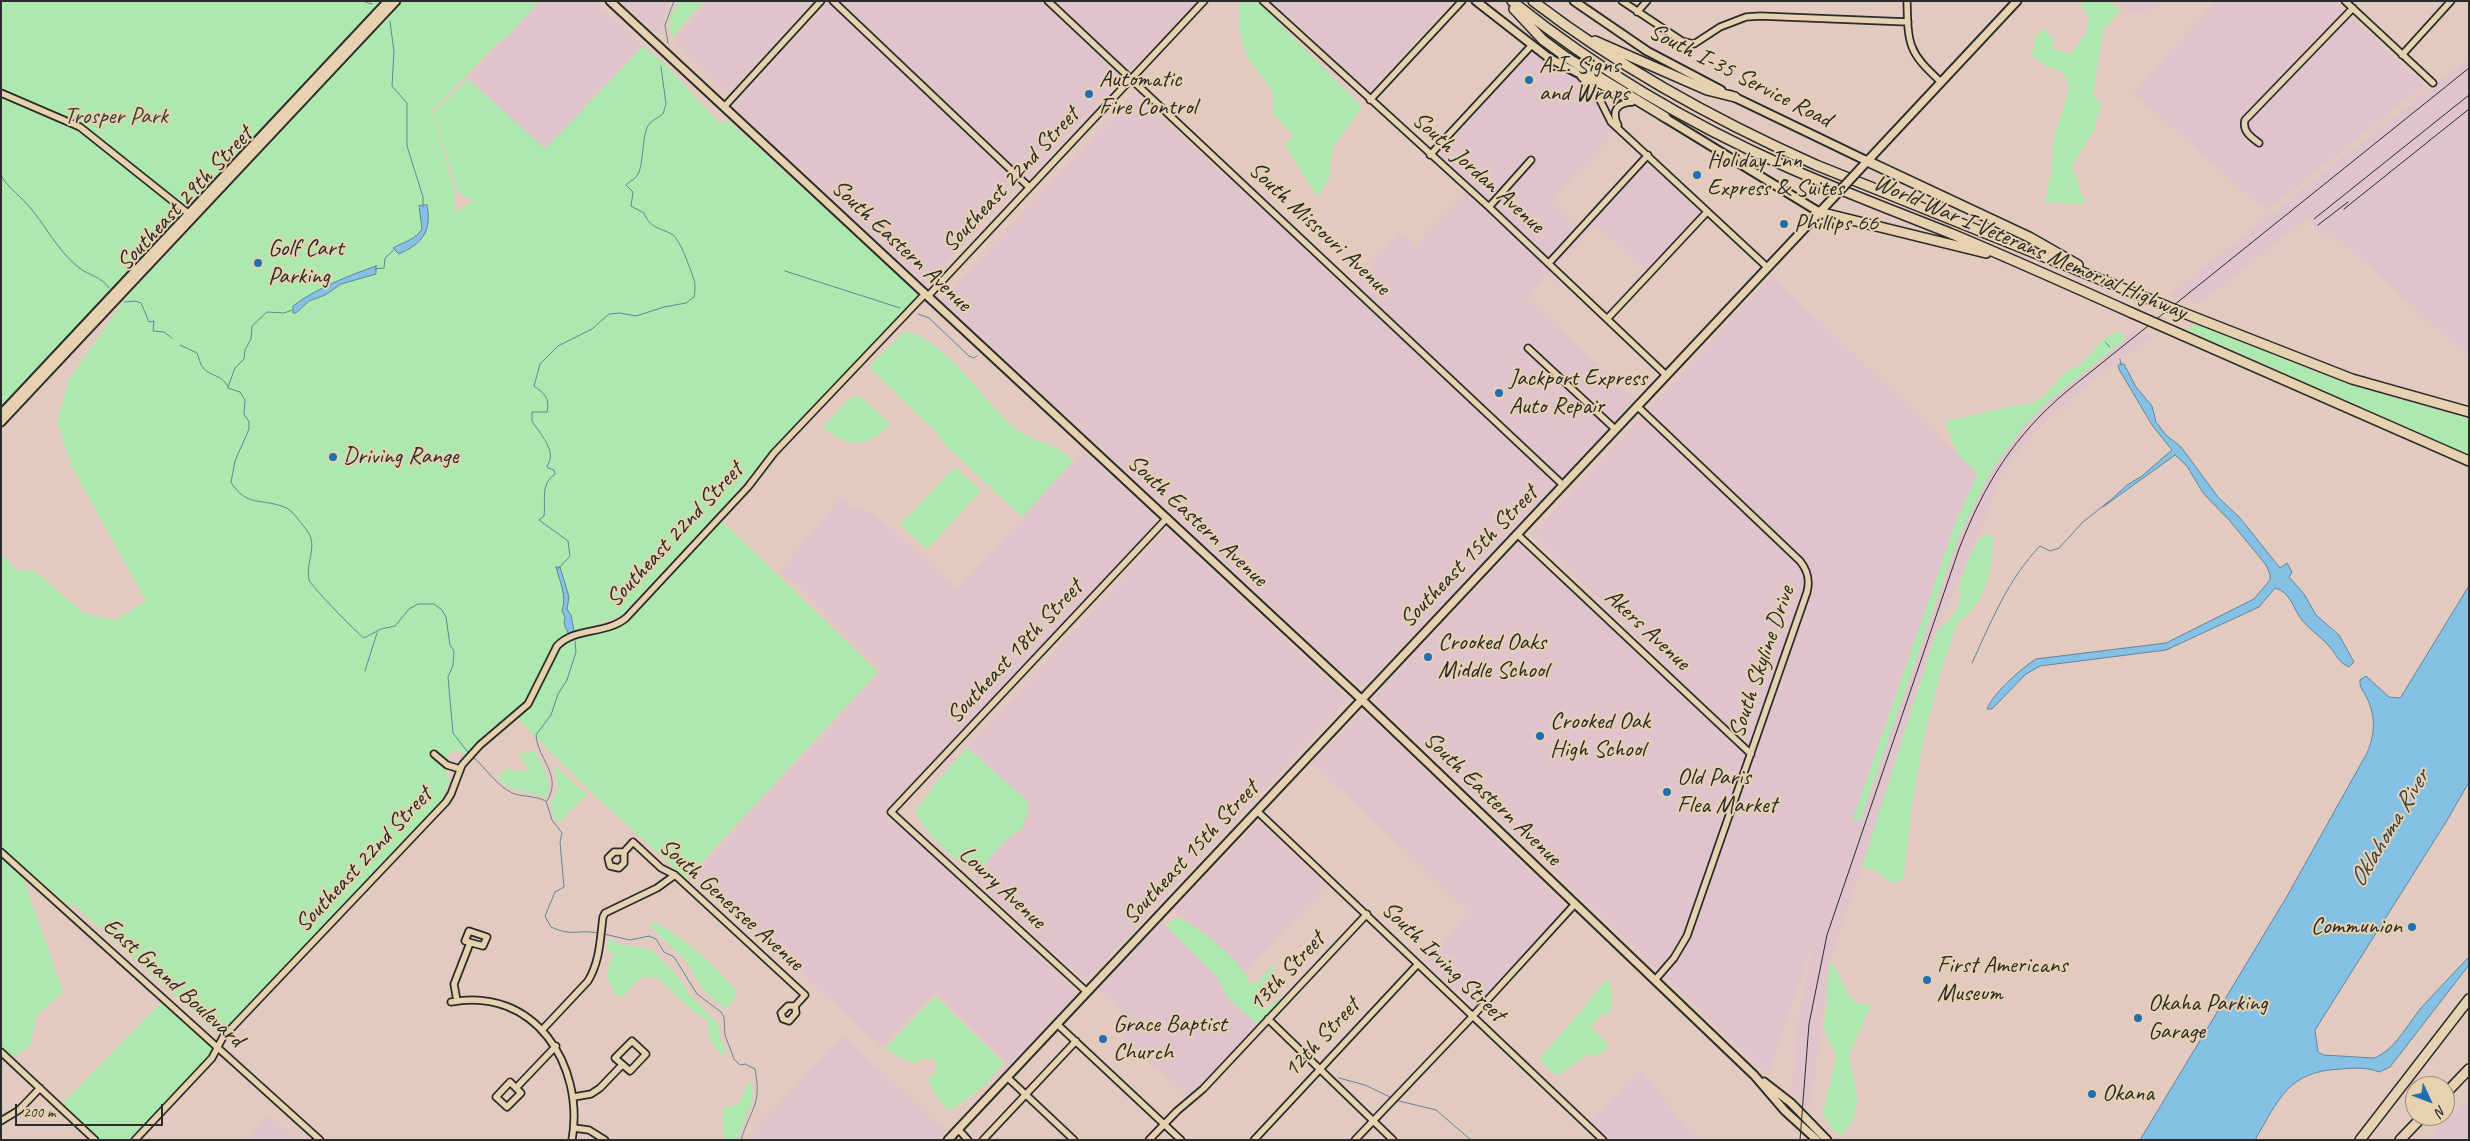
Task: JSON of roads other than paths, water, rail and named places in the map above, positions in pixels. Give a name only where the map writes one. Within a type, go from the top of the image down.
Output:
[{"type":"highway","points":[[1507,1],[1544,40],[1580,66],[1665,117]]},
{"type":"highway","name":"World War I Veterans Memorial Highway","points":[[1512,1],[1593,60],[1687,118],[1787,167],[2010,259],[2469,461]]},
{"type":"highway","name":"World War I Veterans Memorial Highway","points":[[1533,1],[1570,29],[1684,100],[1762,141],[1825,169],[2352,379],[2469,412]]},
{"type":"highway","points":[[1570,29],[1707,90],[1735,98]]},
{"type":"highway","points":[[1867,161],[2029,237],[2111,283]]},
{"type":"highway","points":[[1819,212],[2010,259]]},
{"type":"highway","points":[[2360,1140],[2469,999]]},
{"type":"highway","points":[[2455,1084],[2469,1069]]},
{"type":"highway","points":[[2400,1140],[2414,1126]]},
{"type":"main road","name":"Southeast 29th Street","points":[[191,216],[388,1]]},
{"type":"main road","name":"Southeast 29th Street","points":[[1,422],[85,328],[396,1]]},
{"type":"main road","name":"South Eastern Avenue","points":[[610,1],[1360,698],[1754,1074],[1791,1103],[1827,1140]]},
{"type":"main road","points":[[1476,1],[1531,46],[1581,76],[1665,117],[1819,212]]},
{"type":"main road","name":"South I-35 Service Road","points":[[1574,1],[1647,51],[1682,71],[1867,161]]},
{"type":"main road","name":"Southeast 15th Street","points":[[948,1140],[1257,811],[1360,698],[1563,486],[1833,198],[2013,3]]},
{"type":"main road","name":"Southeast 29th Street","points":[[1,414],[17,402]]},
{"type":"main road","name":"South Eastern Avenue","points":[[1754,1074],[1785,1112],[1817,1140]]},
{"type":"street","points":[[724,107],[821,1]]},
{"type":"street","points":[[833,1],[1029,187]]},
{"type":"street","name":"South Missouri Avenue","points":[[1048,1],[1130,80],[1387,318],[1563,486]]},
{"type":"street","name":"Southeast 22nd Street","points":[[135,1140],[212,1058],[217,1047],[230,1030],[446,802],[460,769],[466,760],[528,704],[557,646],[580,633],[619,623],[634,610],[748,488],[774,453],[1204,1]]},
{"type":"street","name":"South Jordan Avenue","points":[[1263,1],[1489,208],[1666,375]]},
{"type":"street","points":[[1370,100],[1462,1]]},
{"type":"street","points":[[1622,1],[1682,41],[1694,44],[1720,27],[1746,17],[1908,22]]},
{"type":"street","points":[[1637,12],[1647,1]]},
{"type":"street","points":[[1907,1],[1909,40],[1914,53],[1941,82]]},
{"type":"street","points":[[2346,1],[2433,83]]},
{"type":"street","points":[[2402,55],[2451,1]]},
{"type":"street","points":[[2259,143],[2247,133],[2244,126],[2245,120],[2353,8]]},
{"type":"street","points":[[1430,154],[1531,46]]},
{"type":"street","points":[[1581,76],[1596,92],[1608,118],[1767,268]]},
{"type":"street","points":[[1,93],[80,126],[191,216]]},
{"type":"street","points":[[1619,127],[1614,118],[1615,110],[1620,104],[1632,102]]},
{"type":"street","points":[[1549,264],[1648,156]]},
{"type":"street","points":[[1489,208],[1531,160]]},
{"type":"street","points":[[1607,319],[1707,212]]},
{"type":"street","points":[[1528,348],[1615,429]]},
{"type":"street","name":"South Skyline Drive","points":[[1637,406],[1796,557],[1808,574],[1807,592],[1687,936],[1676,956],[1655,980]]},
{"type":"street","name":"Southeast 18th Street","points":[[891,812],[1167,518]]},
{"type":"street","name":"Akers Avenue","points":[[1517,534],[1751,754]]},
{"type":"street","points":[[434,754],[447,765],[460,769]]},
{"type":"street","name":"South Irving Street","points":[[1257,811],[1602,1140]]},
{"type":"street","name":"Lowry Avenue","points":[[891,812],[1087,992]]},
{"type":"street","name":"South Genessee Avenue","points":[[624,852],[633,842],[661,868],[675,876],[805,995],[795,1006]]},
{"type":"street","name":"East Grand Boulevard","points":[[1,852],[320,1140]]},
{"type":"street","points":[[542,1030],[588,981],[599,954],[602,918],[610,910],[657,888],[675,876]]},
{"type":"street","points":[[1355,1140],[1472,1018],[1575,904]]},
{"type":"street","name":"13th Street","points":[[1149,1140],[1203,1089],[1367,914]]},
{"type":"street","points":[[470,943],[454,984],[454,1001],[480,1000],[503,1006],[528,1019],[542,1030],[556,1046],[567,1069],[574,1097],[572,1140]]},
{"type":"street","name":"12th Street","points":[[1254,1140],[1319,1068],[1418,964]]},
{"type":"street","points":[[1268,1019],[1393,1140]]},
{"type":"street","points":[[1057,1024],[1181,1140]]},
{"type":"street","points":[[632,1040],[646,1054],[630,1071],[622,1065],[615,1058],[632,1040]]},
{"type":"street","points":[[983,1140],[1076,1041]]},
{"type":"street","points":[[516,1088],[556,1046]]},
{"type":"street","points":[[1,1052],[95,1140]]},
{"type":"street","points":[[574,1097],[591,1094],[600,1088],[622,1065]]},
{"type":"street","points":[[1007,1077],[1074,1140]]},
{"type":"street","points":[[1,1121],[19,1110],[40,1088]]},
{"type":"street","points":[[574,1128],[589,1130],[605,1140]]},
{"type":"street","points":[[958,1129],[968,1140]]},
{"type":"street","points":[[84,1140],[89,1134]]},
{"type":"water","points":[[427,205],[428,222],[424,235],[420,241],[399,254],[393,248],[413,238],[422,229],[419,206]]},
{"type":"water","points":[[376,266],[376,274],[341,284],[325,295],[309,301],[296,313],[293,313],[293,306],[322,288]]},
{"type":"water","points":[[2124,364],[2136,387],[2152,406],[2156,422],[2166,435],[2181,447],[2218,497],[2240,518],[2280,568],[2287,563],[2292,572],[2289,577],[2304,594],[2316,615],[2339,635],[2354,662],[2349,667],[2342,663],[2331,648],[2305,624],[2285,593],[2275,588],[2259,607],[2166,650],[2040,666],[2026,674],[1992,709],[1987,709],[2001,689],[2023,668],[2036,659],[2166,643],[2254,599],[2270,580],[2270,574],[2266,565],[2230,521],[2203,493],[2187,466],[2175,455],[2103,507],[2127,485],[2142,476],[2172,450],[2152,425],[2120,371],[2118,366]]},
{"type":"water","points":[[556,567],[560,567],[569,597],[567,609],[571,615],[574,631],[568,633],[564,624],[565,617],[562,611],[564,600]]},
{"type":"water","name":"Oklahoma River","points":[[2469,586],[2469,782],[2446,822],[2315,1030],[2318,1052],[2323,1055],[2374,1058],[2381,1054],[2394,1043],[2421,1008],[2469,957],[2469,965],[2390,1067],[2379,1072],[2351,1068],[2323,1071],[2309,1075],[2287,1090],[2271,1112],[2255,1140],[2140,1140],[2286,898],[2367,753],[2372,739],[2373,719],[2370,705],[2361,687],[2360,680],[2366,676],[2389,697],[2400,698]]},
{"type":"waterway","points":[[362,1],[372,4]]},
{"type":"waterway","points":[[668,43],[665,25],[674,1]]},
{"type":"waterway","points":[[390,21],[394,52],[392,86],[407,103],[407,146],[423,197],[423,207]]},
{"type":"waterway","points":[[558,569],[570,556],[568,541],[539,520],[544,516],[545,487],[550,478],[555,474],[554,470],[547,466],[550,460],[549,448],[532,421],[532,412],[547,412],[548,407],[546,397],[534,386],[540,364],[558,346],[592,329],[609,314],[620,313],[636,316],[664,307],[686,303],[694,297],[694,279],[679,242],[673,235],[652,225],[644,213],[631,206],[633,192],[626,185],[639,172],[647,127],[663,114],[666,104],[661,67]]},
{"type":"waterway","points":[[1,175],[9,187],[24,200],[70,260],[82,270],[99,278],[109,288]]},
{"type":"waterway","points":[[375,269],[384,268],[385,258],[395,249]]},
{"type":"waterway","points":[[785,271],[900,308]]},
{"type":"waterway","points":[[124,302],[135,301],[141,303],[149,322],[154,321],[153,331],[164,332],[172,338]]},
{"type":"waterway","points":[[228,387],[235,368],[244,359],[245,350],[251,339],[252,326],[267,312],[284,313],[292,310]]},
{"type":"waterway","points":[[918,314],[929,318],[969,356],[974,358],[977,356]]},
{"type":"waterway","points":[[2105,342],[2110,347]]},
{"type":"waterway","points":[[180,345],[197,353],[203,368],[223,380],[228,387]]},
{"type":"waterway","points":[[2120,359],[2121,365]]},
{"type":"waterway","points":[[228,388],[240,392],[245,400],[244,414],[249,422],[249,429],[235,461],[231,482],[248,499],[287,508],[298,519],[309,534],[311,541],[309,580],[334,609],[364,638],[381,629],[395,626],[409,609],[418,604],[434,604],[442,610],[446,617],[450,645],[454,651],[453,665],[448,677],[453,733],[470,755]]},
{"type":"waterway","points":[[1972,663],[2009,587],[2029,559],[2040,546],[2050,551],[2059,548],[2083,522],[2108,502]]},
{"type":"waterway","points":[[365,671],[377,633]]},
{"type":"waterway","points":[[547,801],[551,792],[551,775],[536,735],[551,715],[558,694],[567,680],[576,652],[575,641]]},
{"type":"waterway","points":[[473,757],[506,790],[546,801],[552,820],[562,833],[560,842],[564,887],[555,892],[545,916],[551,927],[565,932],[598,933]]},
{"type":"waterway","points":[[604,934],[630,940],[649,936],[656,939],[664,952],[674,957],[697,994],[721,1012],[724,1017],[725,1035],[734,1059],[740,1065],[745,1064],[755,1069],[757,1081],[756,1099],[741,1140]]},
{"type":"waterway","points":[[1339,1078],[1365,1085],[1392,1098]]},
{"type":"waterway","points":[[1395,1100],[1436,1110],[1471,1140]]},
{"type":"railway","points":[[1800,1140],[1809,1024],[1827,935],[1959,549],[1990,482],[2031,426],[2067,391],[2469,68]]},
{"type":"railway","points":[[2314,219],[2469,95]]},
{"type":"railway","points":[[2344,209],[2469,109]]},
{"type":"railway","points":[[2318,225],[2348,202]]},
{"type":"place","name":"A.I. Signs and Wraps","points":[[1529,80]]},
{"type":"place","name":"Automatic Fire Control","points":[[1089,94]]},
{"type":"place","name":"Holiday Inn Express & Suites","points":[[1697,175]]},
{"type":"place","name":"Phillips 66","points":[[1784,224]]},
{"type":"place","name":"Golf Cart Parking","points":[[258,263]]},
{"type":"place","name":"Jackport Express Auto Repair","points":[[1499,393]]},
{"type":"place","name":"Driving Range","points":[[333,457]]},
{"type":"place","name":"Crooked Oaks Middle School","points":[[1428,657]]},
{"type":"place","name":"Crooked Oak High School","points":[[1540,736]]},
{"type":"place","name":"Old Paris Flea Market","points":[[1667,792]]},
{"type":"place","name":"Communion","points":[[2412,927]]},
{"type":"place","name":"First Americans Museum","points":[[1927,980]]},
{"type":"place","name":"Okaha Parking Garage","points":[[2138,1018]]},
{"type":"place","name":"Grace Baptist Church","points":[[1103,1039]]},
{"type":"place","name":"Okana","points":[[2092,1094]]},
{"type":"park label","name":"Trosper Park","points":[[116,117]]}]
